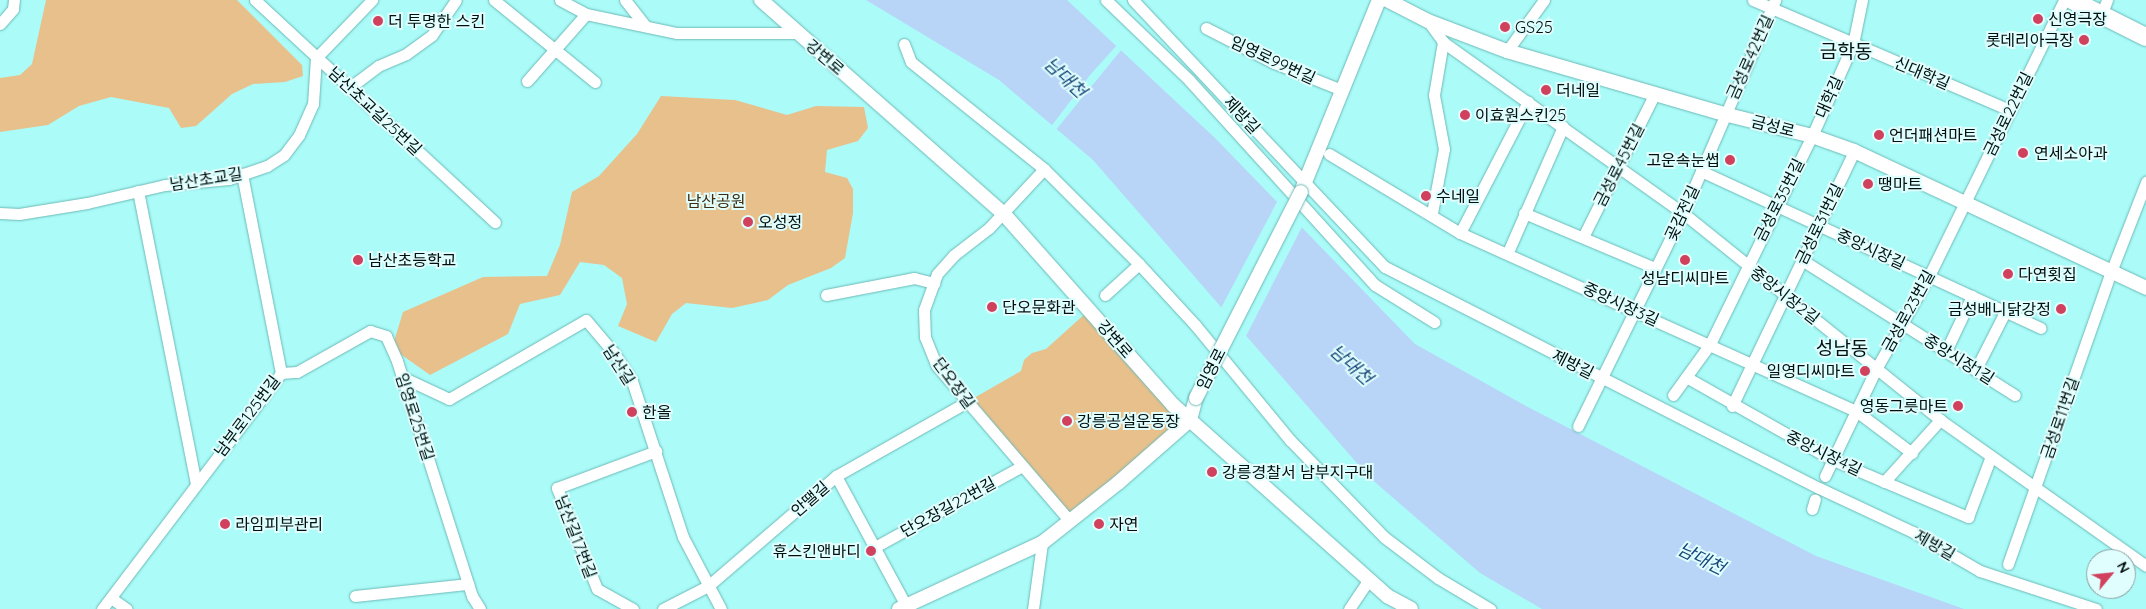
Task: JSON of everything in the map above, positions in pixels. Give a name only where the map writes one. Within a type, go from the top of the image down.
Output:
[{"type":"main road","points":[[2072,0],[2104,7],[2146,37]]},
{"type":"street","points":[[0,24],[13,9],[14,0]]},
{"type":"street","name":"남산초교길25번길","points":[[255,0],[495,222]]},
{"type":"street","points":[[316,58],[372,0]]},
{"type":"street","points":[[349,88],[378,66],[406,54],[432,35],[456,0]]},
{"type":"street","points":[[494,0],[595,82]]},
{"type":"street","points":[[560,0],[586,14],[677,33],[798,33]]},
{"type":"street","points":[[625,0],[645,26]]},
{"type":"street","name":"강변로","points":[[760,0],[1003,213],[1190,420],[1387,596],[1410,609]]},
{"type":"street","points":[[1106,0],[1188,80],[1376,285],[1434,322]]},
{"type":"street","name":"제방길","points":[[1133,0],[1303,188],[1385,267],[1600,377],[1913,532],[1980,571],[2096,609]]},
{"type":"street","name":"임영로","points":[[1190,420],[1196,398],[1303,188],[1379,0]]},
{"type":"street","name":"금성로","points":[[1387,0],[1428,21],[1507,51],[1724,114],[1812,136],[1854,151],[1965,200],[2144,290]]},
{"type":"street","name":"신대학길","points":[[1753,0],[1773,4],[1853,44],[2010,110]]},
{"type":"street","name":"대학길","points":[[1812,136],[1853,44],[1862,0]]},
{"type":"street","name":"금성로22번길","points":[[1965,200],[2064,0]]},
{"type":"street","points":[[1507,51],[1540,1]]},
{"type":"street","name":"금성로42번길","points":[[1724,114],[1773,4]]},
{"type":"street","points":[[527,81],[586,14]]},
{"type":"street","name":"중앙시장2길","points":[[1428,21],[1443,42],[1683,213],[1940,420],[2146,566]]},
{"type":"street","name":"임영로99번길","points":[[1206,28],[1274,63],[1342,90]]},
{"type":"street","points":[[1432,214],[1444,150],[1434,96],[1443,42]]},
{"type":"street","points":[[904,44],[911,62],[1044,169],[1139,264],[1196,326],[1290,440],[1384,536],[1438,578],[1490,609]]},
{"type":"street","name":"남산초교길","points":[[0,213],[19,214],[87,204],[138,191],[242,174],[267,166],[284,155],[299,135],[313,104],[316,58]]},
{"type":"street","name":"금성로45번길","points":[[1583,237],[1655,93]]},
{"type":"street","points":[[1460,233],[1528,102]]},
{"type":"street","name":"곶감전길","points":[[1578,426],[1600,377],[1683,213],[1722,126],[1724,114]]},
{"type":"street","points":[[1508,252],[1563,127]]},
{"type":"street","name":"금성로35번길","points":[[1673,395],[1710,344],[1775,205],[1812,136]]},
{"type":"street","name":"금성로31번길","points":[[1732,406],[1854,151]]},
{"type":"street","name":"중앙시장3길","points":[[1328,154],[1432,214],[1460,233],[1508,252],[1710,344],[1752,366],[1856,412],[1912,453]]},
{"type":"street","name":"단오장길","points":[[1044,169],[1003,213],[954,255],[934,283],[924,310],[925,338],[937,366],[1070,520]]},
{"type":"street","name":"중앙시장길","points":[[1701,171],[2041,328]]},
{"type":"street","name":"남부로125번길","points":[[102,609],[281,373],[242,174]]},
{"type":"street","name":"금성로11번길","points":[[2008,564],[2111,272],[2146,182]]},
{"type":"street","points":[[138,191],[196,483]]},
{"type":"street","name":"금성로23번길","points":[[1825,476],[1876,369],[1929,276],[1965,200]]},
{"type":"street","points":[[1524,213],[1655,268]]},
{"type":"street","name":"중앙시장1길","points":[[1802,260],[2015,395]]},
{"type":"street","points":[[1105,294],[1139,264]]},
{"type":"street","points":[[826,296],[914,278],[934,283]]},
{"type":"street","points":[[1946,351],[1972,296]]},
{"type":"street","points":[[1976,369],[2006,312]]},
{"type":"street","name":"남산길","points":[[402,377],[449,399],[586,320],[614,353],[632,381],[684,537],[721,609]]},
{"type":"street","name":"임영로25번길","points":[[281,373],[297,372],[370,331],[386,336],[402,377],[468,584],[480,609]]},
{"type":"street","name":"중앙시장4길","points":[[1686,377],[1732,406],[1832,460],[1968,517],[1991,456]]},
{"type":"street","name":"안땔길","points":[[663,609],[708,586],[836,476],[967,402]]},
{"type":"street","points":[[836,476],[904,608],[1042,543],[1190,420]]},
{"type":"street","points":[[1884,482],[1940,420]]},
{"type":"street","name":"남산길17번길","points":[[634,609],[597,589],[557,488],[656,451]]},
{"type":"street","name":"단오장길22번길","points":[[873,548],[1022,466]]},
{"type":"street","points":[[1033,609],[1042,543]]},
{"type":"street","points":[[1349,609],[1369,579]]},
{"type":"street","points":[[355,596],[468,584]]},
{"type":"street","points":[[111,598],[126,609]]},
{"type":"green space","points":[[46,0],[237,0],[302,65],[303,76],[285,82],[253,84],[232,94],[196,126],[181,128],[169,108],[111,97],[79,106],[48,125],[0,132],[0,78],[20,75],[32,64]]},
{"type":"green space","name":"남산공원","points":[[661,96],[735,100],[787,115],[816,106],[864,107],[868,128],[858,141],[827,150],[825,172],[847,178],[853,189],[853,213],[845,258],[831,268],[788,285],[768,300],[732,308],[686,303],[672,314],[656,342],[618,326],[627,304],[622,278],[604,265],[580,262],[560,295],[520,304],[508,334],[430,375],[392,348],[403,312],[483,277],[547,276],[560,245],[572,192],[599,176],[637,134]]},
{"type":"green space","points":[[1087,312],[1190,420],[1069,520],[967,402],[1021,371],[1024,360],[1032,353],[1046,349]]},
{"type":"water","name":"남대천","points":[[866,0],[1067,0],[1215,138],[1415,344],[1526,406],[1816,556],[1964,609],[1542,609],[1480,573],[1369,477],[1093,160],[999,80]]},
{"type":"pier","points":[[1118,44],[1122,49],[1055,131],[1050,128],[1090,75]]},
{"type":"pier","points":[[1278,200],[1303,225],[1245,338],[1220,310]]},
{"type":"place","name":"신영극장","points":[[2038,19]]},
{"type":"place","name":"더 투명한 스킨","points":[[378,21]]},
{"type":"place","name":"GS25","points":[[1505,27]]},
{"type":"place","name":"롯데리아극장","points":[[2084,40]]},
{"type":"place","name":"더네일","points":[[1546,90]]},
{"type":"place","name":"이효원스킨25","points":[[1465,115]]},
{"type":"place","name":"언더패션마트","points":[[1879,135]]},
{"type":"place","name":"연세소아과","points":[[2023,153]]},
{"type":"place","name":"고운속눈썹","points":[[1730,160]]},
{"type":"place","name":"땡마트","points":[[1868,184]]},
{"type":"place","name":"수네일","points":[[1426,196]]},
{"type":"place","name":"오성정","points":[[748,222]]},
{"type":"place","name":"남산초등학교","points":[[358,260]]},
{"type":"place","name":"성남디씨마트","points":[[1685,260]]},
{"type":"place","name":"다연횟집","points":[[2008,274]]},
{"type":"place","name":"단오문화관","points":[[992,307]]},
{"type":"place","name":"금성배니닭강정","points":[[2061,309]]},
{"type":"place","name":"일영디씨마트","points":[[1865,371]]},
{"type":"place","name":"영동그릇마트","points":[[1958,406]]},
{"type":"place","name":"한올","points":[[632,412]]},
{"type":"place","name":"강릉공설운동장","points":[[1067,421]]},
{"type":"place","name":"강릉경찰서 남부지구대","points":[[1212,472]]},
{"type":"place","name":"라임피부관리","points":[[225,524]]},
{"type":"place","name":"자연","points":[[1099,524]]},
{"type":"place","name":"휴스킨앤바디","points":[[871,551]]},
{"type":"district","name":"금학동","points":[[1846,52]]},
{"type":"district","name":"성남동","points":[[1842,349]]}]
